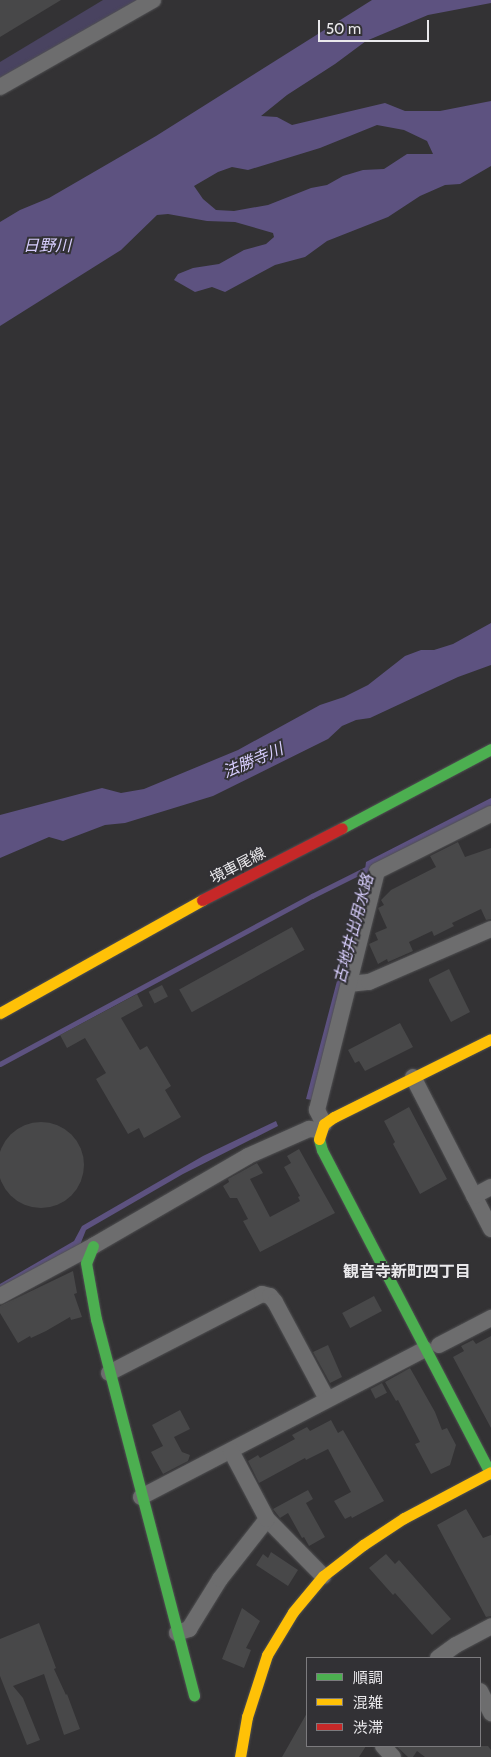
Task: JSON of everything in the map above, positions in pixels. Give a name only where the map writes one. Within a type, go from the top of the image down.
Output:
[{"type":"street","points":[[0,87],[154,0]]},
{"type":"street","name":"境車尾線","points":[[0,1013],[173,915],[311,845],[491,749]]},
{"type":"street","points":[[240,1757],[247,1718],[267,1656],[293,1612],[323,1576],[363,1545],[404,1518],[491,1473],[432,1347],[322,1150],[322,1127],[317,1110],[377,871],[491,814]]},
{"type":"street","points":[[348,984],[369,982],[491,929]]},
{"type":"street","points":[[0,1296],[93,1246],[248,1156],[309,1129],[322,1127],[413,1077],[491,1038]]},
{"type":"street","points":[[413,1077],[491,1229]]},
{"type":"street","points":[[474,1196],[491,1187]]},
{"type":"street","points":[[93,1246],[86,1262],[89,1286],[109,1373],[176,1633],[194,1695]]},
{"type":"street","points":[[109,1373],[262,1294],[270,1296],[275,1302],[327,1399]]},
{"type":"street","points":[[141,1497],[327,1399],[491,1318]]},
{"type":"street","points":[[231,1451],[267,1519],[323,1576]]},
{"type":"street","points":[[176,1633],[189,1629],[220,1579],[267,1519]]},
{"type":"street","points":[[441,1657],[460,1651],[491,1626]]},
{"type":"street","points":[[481,1693],[491,1713]]},
{"type":"street","points":[[384,1747],[394,1757]]},
{"type":"shaded area","points":[[103,0],[144,0],[0,83],[0,62]]},
{"type":"water","name":"日野川","points":[[372,0],[491,0],[491,3],[428,15],[366,41],[287,95],[261,116],[277,117],[292,125],[385,103],[405,111],[440,111],[491,101],[491,166],[460,184],[445,185],[420,196],[388,217],[327,241],[305,257],[275,265],[225,292],[212,287],[195,292],[174,280],[178,274],[193,268],[219,264],[244,250],[266,244],[274,237],[273,233],[235,222],[207,221],[168,214],[157,215],[121,250],[0,326],[0,222],[20,210],[49,198],[156,136]],"holes":[[[377,125],[404,130],[427,141],[433,154],[407,154],[384,169],[363,170],[343,176],[327,185],[311,188],[268,205],[234,211],[216,210],[203,199],[194,186],[218,172],[232,167],[248,170],[320,148]]]},
{"type":"water","name":"法勝寺川","points":[[491,623],[491,665],[458,677],[370,718],[356,720],[342,726],[328,739],[213,796],[125,823],[105,825],[63,841],[49,837],[0,858],[0,815],[102,788],[121,793],[144,789],[238,750],[320,705],[344,697],[368,685],[405,656],[421,650],[434,650],[453,644]]},
{"type":"water","name":"古地井出用水路","points":[[491,798],[491,808],[373,867],[312,1100],[306,1099],[364,878],[366,862]]},
{"type":"water","points":[[276,1121],[278,1126],[183,1174],[86,1230],[80,1245],[0,1291],[0,1284],[74,1241],[82,1226],[203,1156]]},
{"type":"building","points":[[0,0],[61,0],[0,37]]},
{"type":"building","points":[[458,842],[465,857],[491,848],[491,919],[486,920],[481,909],[452,923],[454,926],[434,936],[432,931],[409,942],[413,951],[388,962],[387,959],[378,964],[369,944],[378,940],[375,933],[387,928],[378,908],[384,905],[381,900],[391,890],[436,867],[430,856]]},
{"type":"building","points":[[292,927],[305,950],[192,1012],[179,990]]},
{"type":"building","points":[[449,969],[470,1012],[451,1022],[429,981],[429,979]]},
{"type":"building","points":[[162,985],[168,997],[155,1003],[149,992]]},
{"type":"building","points":[[137,994],[143,1006],[121,1018],[140,1050],[147,1046],[171,1086],[165,1090],[181,1117],[144,1138],[139,1128],[128,1134],[96,1079],[106,1073],[85,1038],[67,1048],[60,1035]]},
{"type":"building","points":[[400,1023],[413,1047],[365,1071],[359,1061],[355,1063],[348,1050]]},
{"type":"building","points":[[409,1107],[447,1179],[420,1194],[393,1144],[395,1142],[384,1121]]},
{"type":"building","points":[[33,1123],[49,1123],[65,1129],[77,1141],[83,1157],[83,1173],[77,1189],[65,1201],[49,1207],[33,1207],[17,1201],[5,1189],[-1,1173],[-1,1157],[5,1141],[17,1129]]},
{"type":"building","points":[[299,1149],[335,1213],[260,1252],[243,1221],[248,1219],[237,1198],[230,1198],[223,1186],[229,1182],[228,1179],[257,1163],[263,1173],[250,1179],[270,1217],[300,1201],[298,1197],[300,1196],[284,1167],[291,1163],[287,1156]]},
{"type":"building","points":[[73,1271],[77,1293],[74,1294],[82,1317],[71,1320],[70,1317],[46,1331],[31,1338],[30,1336],[18,1343],[0,1313],[0,1306]]},
{"type":"building","points":[[374,1296],[382,1311],[350,1328],[342,1313]]},
{"type":"building","points":[[491,1336],[491,1428],[453,1357],[464,1351],[461,1346],[473,1340],[476,1344]]},
{"type":"building","points":[[328,1345],[342,1377],[330,1383],[313,1352]]},
{"type":"building","points":[[410,1368],[435,1412],[442,1430],[447,1428],[456,1445],[450,1465],[431,1474],[415,1444],[420,1442],[398,1400],[396,1401],[385,1382]]},
{"type":"building","points":[[382,1383],[387,1393],[375,1399],[370,1389]]},
{"type":"building","points":[[180,1410],[190,1429],[174,1437],[182,1452],[190,1455],[188,1461],[163,1474],[151,1452],[163,1446],[152,1425]]},
{"type":"building","points":[[331,1420],[338,1433],[343,1430],[384,1501],[352,1518],[351,1516],[345,1519],[334,1501],[351,1492],[328,1449],[306,1460],[305,1458],[259,1483],[248,1461],[258,1455],[260,1458],[295,1439],[292,1435],[307,1427],[310,1431]]},
{"type":"building","points":[[308,1490],[313,1499],[306,1503],[325,1537],[309,1546],[304,1537],[302,1538],[288,1513],[280,1518],[273,1509]]},
{"type":"building","points":[[466,1509],[483,1538],[491,1535],[491,1616],[486,1617],[437,1525]]},
{"type":"building","points":[[271,1552],[298,1570],[288,1586],[256,1565],[263,1554],[268,1558]]},
{"type":"building","points":[[386,1554],[395,1564],[399,1560],[451,1619],[432,1635],[395,1593],[393,1595],[369,1568]]},
{"type":"building","points":[[242,1608],[260,1621],[246,1648],[251,1650],[244,1668],[222,1659]]},
{"type":"building","points":[[39,1623],[56,1668],[54,1669],[67,1694],[80,1729],[64,1735],[44,1674],[13,1686],[23,1698],[40,1740],[27,1745],[0,1676],[0,1639]]},
{"type":"building","points":[[306,1715],[306,1747],[365,1747],[359,1757],[282,1757]]},
{"type":"building","points":[[488,1746],[491,1750],[491,1757],[425,1757],[417,1751],[413,1757],[408,1757],[397,1747]]},
{"type":"waterway","name":"古地井出用水路","points":[[0,1064],[312,896],[370,867]]},
{"type":"traffic: fast","points":[[342,828],[491,749]]},
{"type":"traffic: fast","points":[[319,1139],[322,1150],[491,1474]]},
{"type":"traffic: fast","points":[[93,1246],[86,1263],[96,1319],[194,1695]]},
{"type":"traffic: slow","points":[[0,1013],[202,900]]},
{"type":"traffic: slow","points":[[319,1139],[324,1124],[334,1117],[491,1039]]},
{"type":"traffic: slow","points":[[240,1757],[247,1717],[267,1655],[293,1612],[323,1576],[363,1545],[404,1518],[491,1472]]},
{"type":"traffic: jam","points":[[202,900],[342,828]]},
{"type":"district","name":"観音寺新町四丁目","points":[[407,1272]]}]
